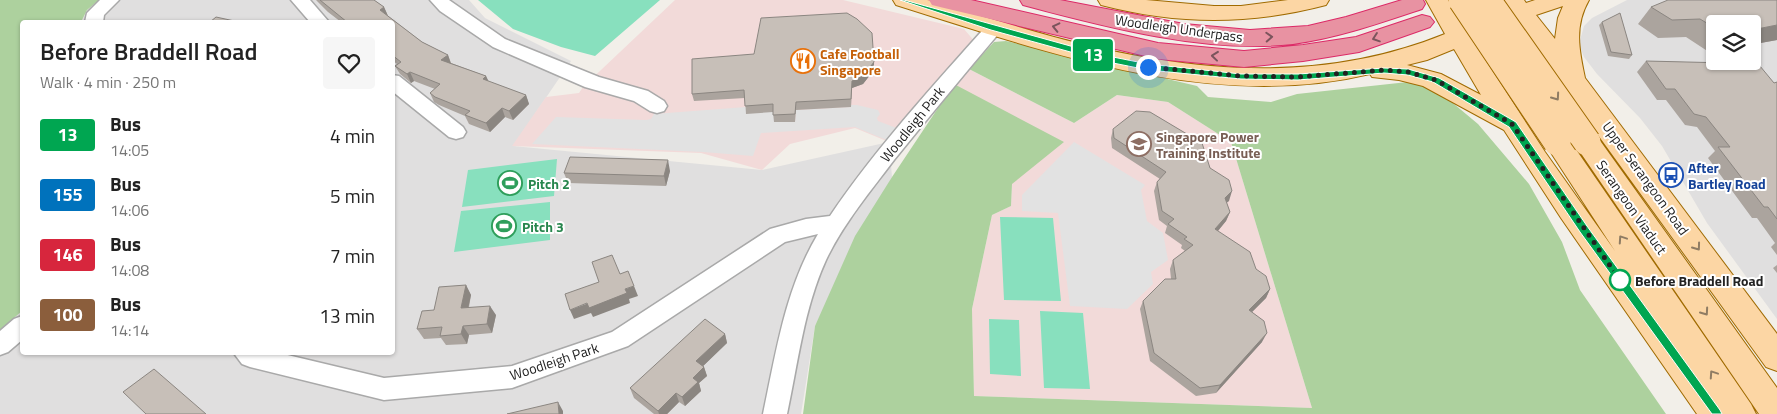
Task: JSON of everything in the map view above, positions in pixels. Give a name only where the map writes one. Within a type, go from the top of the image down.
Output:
[{"type":"highway","name":"Woodleigh Underpass","points":[[940,0],[1158,51],[1244,60],[1359,44],[1418,13],[1363,20],[1295,36],[1240,39],[1154,27],[1059,8],[1031,0]]},
{"type":"main road","points":[[904,0],[994,28],[1103,58],[1148,67],[1241,76],[1322,75],[1384,70],[1408,72],[1436,80],[1512,124]]},
{"type":"main road","points":[[1109,0],[1178,6],[1227,13],[1290,8],[1318,0]]},
{"type":"main road","points":[[1437,0],[1512,124],[1584,229],[1716,414]]},
{"type":"main road","points":[[1447,0],[1457,19],[1459,39]]},
{"type":"main road","name":"Serangoon Viaduct","points":[[1462,0],[1740,414]]},
{"type":"main road","name":"Serangoon Viaduct","points":[[1487,0],[1777,414]]},
{"type":"main road","points":[[1322,75],[1419,54],[1459,39],[1513,4],[1558,0]]},
{"type":"main road","points":[[1571,77],[1566,30],[1569,15],[1578,0]]},
{"type":"main road","name":"Upper Serangoon Road","points":[[1513,4],[1571,77],[1777,358]]},
{"type":"main road","points":[[1481,74],[1486,64],[1497,60],[1519,58],[1550,62],[1571,77]]},
{"type":"street","points":[[94,20],[96,13],[110,0]]},
{"type":"street","points":[[300,0],[318,20]]},
{"type":"street","points":[[439,0],[446,7],[499,43],[592,82],[641,96],[657,106]]},
{"type":"street","name":"Woodleigh Park","points":[[775,414],[790,342],[809,276],[836,224],[898,141],[956,70],[994,28]]},
{"type":"street","points":[[395,83],[456,132]]},
{"type":"street","name":"Woodleigh Park","points":[[249,355],[384,389],[512,377],[620,339],[778,235],[806,227],[836,224]]},
{"type":"street","points":[[0,345],[20,328]]},
{"type":"shaded area","points":[[99,0],[469,0],[485,18],[571,61],[513,146],[762,170],[889,142],[892,177],[815,326],[801,414],[0,414],[0,330],[20,313],[20,355],[395,355],[395,20],[82,20],[87,10]]},
{"type":"shaded area","points":[[675,0],[843,0],[964,29],[976,43],[889,142],[855,128],[790,144],[762,170],[701,153],[512,146],[546,97],[579,93],[583,87]]},
{"type":"shaded area","points":[[1627,0],[1777,0],[1777,319],[1707,223],[1662,146],[1640,118],[1597,74],[1584,57],[1579,44],[1584,26],[1592,18]]},
{"type":"shaded area","points":[[969,69],[1074,123],[1117,95],[1168,102],[1231,142],[1312,408],[974,396],[972,309],[992,215],[1011,206],[1012,184],[954,84]]},
{"type":"shaded area","points":[[851,105],[878,110],[880,114],[877,118],[878,121],[899,129],[889,141],[855,127],[761,133],[753,156],[532,144],[556,117],[646,120],[651,119],[654,114],[746,107],[774,112],[774,122],[795,122],[796,110],[851,107]]},
{"type":"shaded area","points":[[1074,142],[1145,185],[1141,190],[1147,221],[1163,233],[1168,260],[1151,272],[1153,284],[1127,309],[1070,306],[1058,213],[1022,211],[1022,195]]},
{"type":"green space","points":[[0,0],[99,0],[87,10],[82,20],[20,20],[20,313],[0,330]]},
{"type":"green space","points":[[478,0],[660,0],[595,56],[561,47],[513,29]]},
{"type":"green space","points":[[1006,41],[1197,86],[1208,97],[1271,102],[1297,94],[1417,81],[1442,94],[1478,124],[1529,184],[1562,242],[1580,290],[1666,414],[803,414],[815,326],[855,236],[954,84],[1064,142],[1012,184],[1011,206],[992,215],[972,309],[974,396],[1312,408],[1231,142],[1168,102],[1117,95],[1074,123],[969,69],[994,42]]},
{"type":"green space","name":"Pitch 2","points":[[557,159],[554,196],[462,207],[468,170]]},
{"type":"green space","name":"Pitch 3","points":[[550,202],[550,240],[454,252],[461,211]]},
{"type":"green space","points":[[1000,217],[1053,218],[1061,301],[1004,300]]},
{"type":"green space","points":[[1040,311],[1083,313],[1090,389],[1044,388]]},
{"type":"green space","points":[[989,319],[1019,320],[1021,376],[990,374]]},
{"type":"building","points":[[320,0],[374,0],[384,7],[380,10],[393,20],[345,20]]},
{"type":"building","points":[[1668,0],[1777,0],[1777,25],[1761,28],[1761,15],[1706,15],[1706,23],[1700,19],[1672,20],[1651,7]]},
{"type":"building","points":[[847,13],[857,19],[872,33],[874,62],[863,76],[852,81],[851,99],[796,102],[795,114],[773,115],[773,104],[745,106],[744,90],[692,94],[692,59],[754,54],[761,18]]},
{"type":"building","points":[[1620,13],[1632,55],[1611,52],[1602,22]]},
{"type":"building","points":[[216,17],[230,20],[212,20]]},
{"type":"building","points":[[395,21],[422,42],[448,55],[441,60],[486,76],[483,79],[526,95],[509,111],[502,108],[486,123],[465,115],[470,111],[435,97],[430,93],[440,84],[410,72],[407,74],[395,66],[401,62],[395,57]]},
{"type":"building","points":[[1646,61],[1706,62],[1706,70],[1761,70],[1761,67],[1774,83],[1777,82],[1777,219],[1768,207],[1764,207],[1718,147],[1730,147],[1706,117],[1694,114],[1675,89],[1666,89]]},
{"type":"building","points":[[1136,111],[1150,112],[1202,143],[1210,168],[1229,180],[1232,191],[1225,198],[1230,212],[1215,229],[1250,252],[1256,269],[1266,276],[1270,289],[1249,310],[1264,321],[1267,333],[1220,385],[1200,388],[1154,353],[1143,301],[1165,279],[1176,279],[1173,260],[1193,245],[1184,239],[1187,237],[1168,224],[1174,219],[1162,211],[1157,182],[1166,172],[1114,138],[1113,129]]},
{"type":"building","points":[[570,157],[668,160],[664,176],[564,173]]},
{"type":"building","points":[[612,255],[620,274],[628,271],[634,286],[625,289],[627,293],[589,308],[587,303],[570,310],[565,294],[599,282],[592,262]]},
{"type":"building","points":[[466,285],[461,308],[490,306],[487,324],[463,326],[461,334],[440,336],[442,327],[417,329],[422,311],[434,310],[439,287]]},
{"type":"building","points":[[705,319],[725,334],[696,361],[704,367],[693,378],[698,382],[682,397],[676,393],[658,411],[630,388]]},
{"type":"building","points":[[154,369],[206,414],[146,414],[123,392]]},
{"type":"building","points":[[558,402],[559,414],[507,414]]},
{"type":"bus line","name":"13","points":[[904,0],[994,28],[1103,58],[1148,67],[1241,76],[1298,77],[1384,70],[1408,72],[1436,80],[1512,124],[1584,229],[1716,414]]},
{"type":"place","name":"Cafe Football Singapore","points":[[803,61]]},
{"type":"place","name":"Singapore Power Training Institute","points":[[1139,144]]},
{"type":"place","name":"After Bartley Road","points":[[1671,175]]},
{"type":"place","name":"Pitch 2","points":[[510,183]]},
{"type":"place","name":"Pitch 3","points":[[504,226]]},
{"type":"place","name":"Before Braddell Road","points":[[1620,280]]},
{"type":"route","points":[[1148,67],[1241,76],[1298,77],[1384,70],[1408,72],[1436,80],[1512,124],[1620,280]]}]
